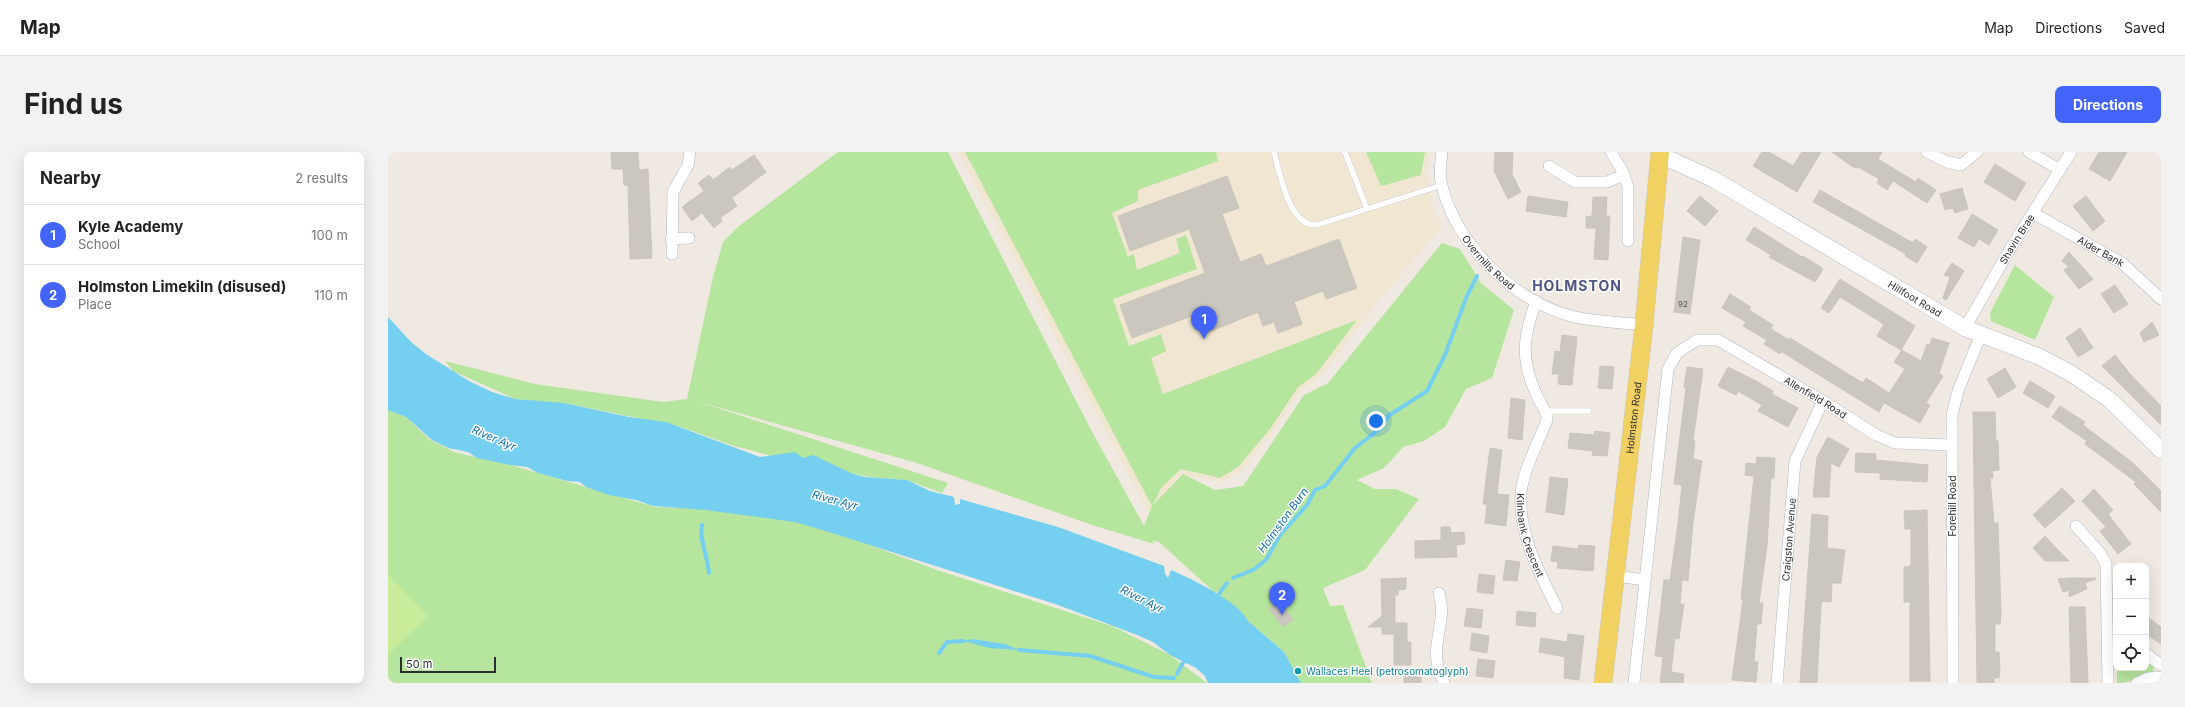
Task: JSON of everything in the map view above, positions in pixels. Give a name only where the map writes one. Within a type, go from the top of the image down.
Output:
[{"type":"main road","name":"Holmston Road","points":[[1603,683],[1644,325],[1660,154]]},
{"type":"street","points":[[672,254],[671,239],[673,192],[688,165],[690,152]]},
{"type":"street","name":"Overmills Road","points":[[1442,152],[1442,185],[1449,206],[1484,262],[1512,286],[1536,301],[1572,316],[1644,325]]},
{"type":"street","points":[[1611,152],[1624,175],[1628,187],[1628,241]]},
{"type":"street","points":[[1927,152],[1947,162],[1961,165],[1977,152]]},
{"type":"street","points":[[2029,152],[2060,170]]},
{"type":"street","name":"Shavin Brae","points":[[1965,328],[2071,152]]},
{"type":"street","name":"Hillfoot Road","points":[[1660,154],[1713,179],[1965,328],[2040,357],[2092,386],[2110,400],[2161,450]]},
{"type":"street","points":[[1549,166],[1575,182],[1607,182],[1624,175]]},
{"type":"street","name":"Alder Bank","points":[[2034,213],[2122,263],[2161,299]]},
{"type":"street","points":[[671,239],[689,238]]},
{"type":"street","name":"Kilnbank Crescent","points":[[1536,301],[1527,326],[1524,341],[1525,354],[1531,380],[1545,411],[1547,420],[1522,485],[1521,505],[1524,526],[1535,564],[1557,608]]},
{"type":"street","name":"Forehill Road","points":[[1953,683],[1952,415],[1958,390],[1981,334]]},
{"type":"street","name":"Allenfield Road","points":[[1645,580],[1668,369],[1677,353],[1684,347],[1697,340],[1718,340],[1823,401],[1876,435],[1895,443],[1951,445]]},
{"type":"street","name":"Craigston Avenue","points":[[1776,683],[1796,461],[1823,401]]},
{"type":"street","points":[[2076,526],[2100,553],[2106,564],[2112,629],[2108,683]]},
{"type":"street","points":[[1616,576],[1645,580],[1634,683]]},
{"type":"street","points":[[1439,593],[1443,606],[1435,654],[1440,675],[1444,683]]},
{"type":"street","points":[[2149,656],[2161,665]]},
{"type":"street","points":[[2136,683],[2148,678],[2161,677]]},
{"type":"lane","points":[[1274,152],[1291,208],[1303,223],[1309,226],[1317,225],[1442,185]]},
{"type":"lane","points":[[1346,152],[1367,209]]},
{"type":"lane","points":[[1545,411],[1589,411]]},
{"type":"shaded area","points":[[958,152],[1429,152],[1427,172],[1433,208],[1442,227],[1374,306],[1326,371],[1300,391],[1274,431],[1242,471],[1221,482],[1183,474],[1166,491],[1151,517]]},
{"type":"green space","points":[[838,152],[948,152],[1090,428],[1144,526],[1152,506],[965,152],[1219,152],[1216,153],[1218,161],[1138,190],[1138,201],[1112,213],[1128,257],[1134,254],[1137,270],[1180,253],[1176,239],[1186,235],[1197,269],[1113,299],[1129,346],[1161,334],[1166,351],[1151,358],[1163,394],[1357,320],[1316,374],[1298,387],[1270,429],[1238,467],[1220,478],[1181,469],[1161,488],[1153,505],[1183,474],[1215,490],[1243,486],[1304,395],[1328,383],[1442,243],[1460,249],[1481,283],[1514,310],[1492,378],[1466,389],[1445,427],[1424,441],[1403,447],[1384,468],[1357,480],[1375,489],[1396,489],[1419,499],[1365,570],[1323,588],[1330,606],[1343,605],[1372,683],[1301,683],[1284,652],[1220,597],[1219,591],[1214,592],[1159,542],[1152,541],[1154,544],[1092,525],[917,463],[699,402],[948,483],[942,493],[907,480],[877,478],[853,474],[803,458],[771,456],[731,445],[681,427],[574,405],[515,399],[453,371],[445,361],[535,384],[663,402],[687,399],[713,277],[723,242],[739,226]]},
{"type":"green space","points":[[1366,152],[1425,152],[1421,175],[1381,186]]},
{"type":"green space","points":[[2015,265],[2054,297],[2035,340],[1991,321],[1990,313]]},
{"type":"green space","points":[[388,410],[406,417],[429,439],[454,452],[514,466],[655,507],[777,511],[940,571],[1112,626],[1170,655],[1207,683],[388,683]]},
{"type":"green space","points":[[388,575],[428,616],[388,655]]},
{"type":"green space","points":[[2149,662],[2154,666],[2153,672],[2147,673],[2128,682],[2117,683],[2117,671],[2149,671]]},
{"type":"water","name":"River Ayr","points":[[388,317],[411,342],[426,354],[469,381],[492,392],[515,399],[564,403],[629,417],[666,422],[760,457],[795,452],[803,458],[813,455],[853,474],[865,477],[907,480],[930,491],[954,497],[955,505],[960,504],[960,499],[1058,527],[1164,566],[1165,574],[1168,578],[1171,570],[1202,585],[1235,606],[1248,621],[1284,652],[1301,683],[1208,683],[1205,676],[1196,668],[1170,655],[1153,642],[1137,635],[1058,605],[832,533],[795,522],[705,510],[653,506],[636,500],[609,495],[586,487],[580,482],[567,481],[538,473],[527,467],[477,458],[468,452],[448,448],[432,440],[406,417],[388,410]]},
{"type":"water","points":[[972,639],[1005,644],[1019,650],[989,648],[964,641]]},
{"type":"building","points":[[611,152],[638,152],[639,170],[648,169],[652,258],[630,259],[628,185],[624,185],[623,169],[612,169]]},
{"type":"building","points":[[1495,152],[1513,152],[1512,174],[1521,192],[1508,199],[1494,171]]},
{"type":"building","points":[[1762,152],[1769,152],[1793,166],[1802,152],[1821,152],[1797,192],[1753,166]]},
{"type":"building","points":[[1832,152],[1882,152],[1878,159],[1916,182],[1918,178],[1936,190],[1927,203],[1893,181],[1887,190],[1877,183],[1879,179],[1860,168],[1853,167]]},
{"type":"building","points":[[2099,152],[2127,152],[2110,181],[2089,169]]},
{"type":"building","points":[[754,155],[766,172],[732,198],[737,206],[720,218],[722,221],[714,228],[702,213],[692,221],[682,207],[704,191],[698,183],[709,175],[713,180],[730,167],[732,170]]},
{"type":"building","points":[[1995,164],[2026,183],[2015,201],[1984,182]]},
{"type":"building","points":[[1227,176],[1239,208],[1222,214],[1240,262],[1261,254],[1266,266],[1339,239],[1357,288],[1326,299],[1323,291],[1294,302],[1302,324],[1278,333],[1274,322],[1263,326],[1258,312],[1204,334],[1197,314],[1132,338],[1120,305],[1205,273],[1189,229],[1130,251],[1118,216]]},
{"type":"building","points":[[1962,188],[1968,209],[1955,213],[1953,208],[1945,210],[1940,194]]},
{"type":"building","points":[[1820,190],[1913,243],[1915,239],[1927,247],[1917,263],[1905,256],[1906,254],[1813,202]]},
{"type":"building","points":[[1528,196],[1568,202],[1566,217],[1526,211]]},
{"type":"building","points":[[1700,196],[1718,211],[1705,226],[1687,211]]},
{"type":"building","points":[[2086,196],[2105,221],[2093,231],[2073,206]]},
{"type":"building","points":[[1593,197],[1607,197],[1606,216],[1610,216],[1608,260],[1594,259],[1596,228],[1586,228],[1586,217],[1592,216]]},
{"type":"building","points":[[1972,214],[1998,230],[1989,245],[1979,239],[1974,247],[1958,238]]},
{"type":"building","points":[[1754,227],[1823,269],[1815,282],[1769,257],[1771,255],[1746,240]]},
{"type":"building","points":[[1683,237],[1700,240],[1690,314],[1674,312]]},
{"type":"building","points":[[2069,252],[2093,279],[2079,289],[2064,270],[2069,267],[2062,261]]},
{"type":"building","points":[[1952,263],[1964,271],[1946,300],[1943,298],[1950,277],[1944,275]]},
{"type":"building","points":[[1840,279],[1915,326],[1901,350],[1877,336],[1884,324],[1840,297],[1829,313],[1821,308]]},
{"type":"building","points":[[2115,285],[2128,304],[2114,313],[2101,294]]},
{"type":"building","points":[[1730,294],[1751,307],[1749,310],[1773,325],[1771,329],[1789,340],[1790,338],[1863,383],[1866,378],[1889,393],[1905,369],[1894,362],[1902,350],[1921,361],[1927,344],[1930,345],[1932,338],[1949,343],[1939,373],[1943,376],[1926,403],[1930,405],[1920,423],[1884,403],[1879,412],[1782,352],[1780,354],[1764,344],[1767,340],[1743,326],[1746,322],[1722,308]]},
{"type":"building","points":[[2152,322],[2159,335],[2144,342],[2140,333]]},
{"type":"building","points":[[2080,328],[2093,348],[2078,357],[2066,338]]},
{"type":"building","points":[[1562,335],[1577,337],[1572,385],[1558,384],[1559,374],[1552,374],[1555,351],[1560,352]]},
{"type":"building","points":[[2115,355],[2130,374],[2161,406],[2161,425],[2102,366]]},
{"type":"building","points":[[1600,366],[1614,367],[1612,389],[1598,388]]},
{"type":"building","points":[[1687,367],[1703,369],[1693,441],[1695,441],[1693,459],[1702,461],[1693,523],[1688,581],[1682,580],[1680,604],[1684,604],[1679,639],[1675,638],[1671,672],[1684,674],[1683,683],[1660,683],[1663,657],[1655,656],[1664,580],[1670,580],[1678,524],[1682,485],[1674,484],[1686,388],[1684,387]]},
{"type":"building","points":[[1728,367],[1756,381],[1773,391],[1772,394],[1798,408],[1788,427],[1758,411],[1762,405],[1738,391],[1736,395],[1718,386]]},
{"type":"building","points":[[2005,368],[2016,387],[1998,398],[1987,379]]},
{"type":"building","points":[[2030,381],[2055,396],[2048,408],[2023,393]]},
{"type":"building","points":[[1511,398],[1525,400],[1522,440],[1508,438]]},
{"type":"building","points":[[2060,406],[2085,422],[2083,425],[2133,463],[2161,491],[2161,512],[2134,484],[2136,482],[2085,444],[2087,441],[2052,417]]},
{"type":"building","points":[[1973,412],[1995,412],[1996,441],[1998,441],[1999,470],[1992,471],[1993,478],[1990,478],[1994,523],[1998,523],[2001,613],[2000,624],[1995,624],[1995,652],[1999,652],[2000,671],[1999,678],[1994,678],[1994,683],[1977,683]]},
{"type":"building","points":[[1595,431],[1610,433],[1607,456],[1592,455],[1593,451],[1568,448],[1570,433],[1594,435]]},
{"type":"building","points":[[1828,437],[1849,449],[1839,467],[1831,463],[1829,497],[1813,497],[1817,457]]},
{"type":"building","points":[[1490,448],[1502,450],[1497,494],[1509,495],[1506,526],[1485,523],[1487,504],[1483,504]]},
{"type":"building","points":[[1856,453],[1876,454],[1876,460],[1928,465],[1927,482],[1880,479],[1880,473],[1855,472]]},
{"type":"building","points":[[1757,457],[1775,458],[1774,478],[1771,478],[1767,546],[1759,603],[1763,603],[1761,624],[1757,624],[1754,662],[1758,662],[1756,682],[1732,680],[1743,600],[1741,599],[1754,476],[1745,475],[1746,463],[1756,464]]},
{"type":"building","points":[[1550,477],[1568,479],[1564,515],[1546,512]]},
{"type":"building","points":[[2062,488],[2075,501],[2045,528],[2033,515]]},
{"type":"building","points":[[2094,489],[2113,510],[2108,514],[2131,544],[2118,554],[2100,531],[2106,527],[2082,501]]},
{"type":"building","points":[[1927,510],[1930,681],[1910,681],[1910,602],[1904,602],[1904,567],[1911,566],[1911,529],[1905,529],[1904,511]]},
{"type":"building","points":[[1812,514],[1828,516],[1827,548],[1845,550],[1841,583],[1832,583],[1831,602],[1822,601],[1817,683],[1800,683]]},
{"type":"building","points":[[1441,527],[1450,527],[1451,533],[1464,532],[1465,544],[1456,545],[1457,557],[1415,558],[1415,541],[1441,540]]},
{"type":"building","points":[[2045,536],[2069,561],[2045,561],[2033,548]]},
{"type":"building","points":[[1579,545],[1595,546],[1593,571],[1557,568],[1558,562],[1551,561],[1553,546],[1578,549]]},
{"type":"building","points":[[1506,560],[1520,562],[1517,581],[1503,580]]},
{"type":"building","points":[[1479,574],[1495,576],[1493,594],[1477,592]]},
{"type":"building","points":[[1406,578],[1406,589],[1398,590],[1398,595],[1395,595],[1395,623],[1407,623],[1407,642],[1411,642],[1411,665],[1394,665],[1394,634],[1382,634],[1382,627],[1368,627],[1382,616],[1381,579]]},
{"type":"building","points":[[2058,579],[2096,579],[2085,583],[2087,589],[2069,597],[2069,590],[2063,592]]},
{"type":"building","points":[[1278,601],[1293,619],[1283,627],[1269,609]]},
{"type":"building","points":[[2069,607],[2085,607],[2088,683],[2071,683]]},
{"type":"building","points":[[1467,608],[1483,610],[1481,628],[1464,626]]},
{"type":"building","points":[[1517,611],[1536,613],[1535,627],[1516,625]]},
{"type":"building","points":[[2149,618],[2161,627],[2161,644],[2149,636]]},
{"type":"building","points":[[1472,633],[1489,636],[1487,653],[1470,650]]},
{"type":"building","points":[[1568,634],[1584,636],[1579,680],[1564,678],[1565,657],[1539,652],[1541,638],[1567,642]]},
{"type":"building","points":[[1478,659],[1495,661],[1493,678],[1476,676]]},
{"type":"building","points":[[1404,673],[1421,673],[1421,683],[1404,683]]},
{"type":"waterway","name":"Holmston Burn","points":[[1233,578],[1253,570],[1266,560],[1280,535],[1307,505],[1315,490],[1325,486],[1355,448],[1382,427],[1388,416],[1427,391],[1445,355],[1466,298],[1477,276]]},
{"type":"waterway","points":[[702,525],[701,531],[709,573]]},
{"type":"waterway","points":[[1215,599],[1227,583]]},
{"type":"waterway","points":[[939,653],[947,642],[964,641]]},
{"type":"waterway","points":[[1019,650],[1090,656],[1154,677],[1174,678]]},
{"type":"waterway","points":[[1177,674],[1186,657]]},
{"type":"place","name":"Kyle Academy","points":[[1204,339]]},
{"type":"place","name":"Holmston Limekiln (disused)","points":[[1282,615]]},
{"type":"place","name":"Wallaces Heel (petrosomatoglyph)","points":[[1298,671]]},
{"type":"district","name":"HOLMSTON","points":[[1577,285]]}]
